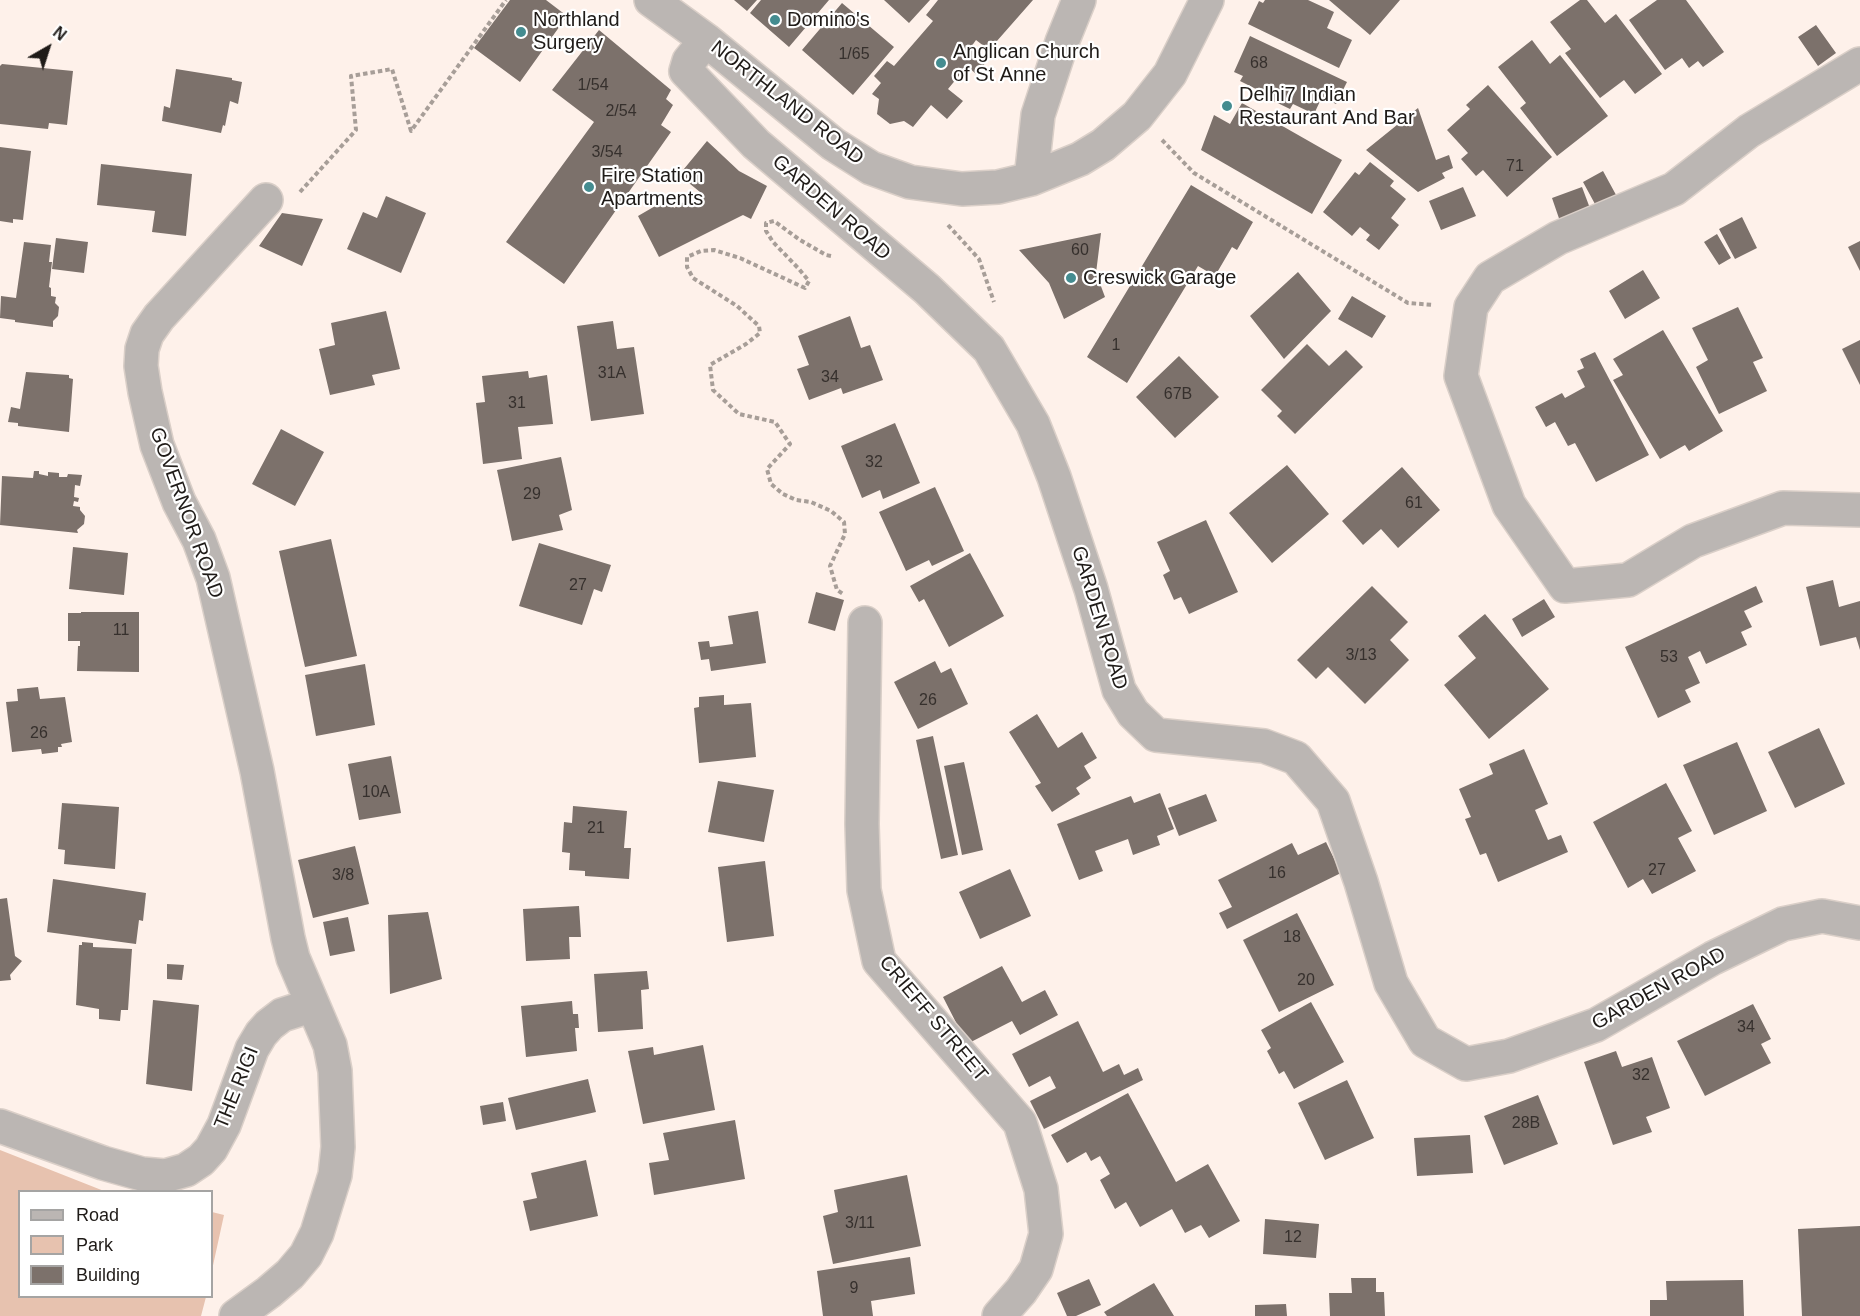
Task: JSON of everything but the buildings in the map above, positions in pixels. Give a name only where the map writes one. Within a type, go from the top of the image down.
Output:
[{"type":"street","name":"NORTHLAND ROAD","points":[[651,0],[706,40],[833,144],[871,168],[910,182],[962,189],[998,187],[1031,179],[1080,159],[1103,145],[1137,116],[1170,74],[1207,0]]},
{"type":"street","points":[[1031,179],[1038,115],[1078,0]]},
{"type":"street","name":"GARDEN ROAD","points":[[706,40],[689,61],[686,71],[756,144],[927,290],[989,349],[1034,424],[1076,544],[1119,690],[1133,713],[1156,735],[1264,746],[1296,759],[1333,801],[1361,882],[1391,983],[1425,1041],[1466,1064],[1509,1056],[1596,1025],[1713,958],[1783,924],[1822,916],[1860,923]]},
{"type":"street","points":[[1860,64],[1749,131],[1674,189],[1558,238],[1490,278],[1471,307],[1461,376],[1509,505],[1565,586],[1628,580],[1694,541],[1783,508],[1860,510]]},
{"type":"street","name":"GOVERNOR ROAD","points":[[266,200],[159,317],[147,334],[142,349],[141,366],[157,445],[179,502],[199,540],[213,578],[257,771],[288,938],[293,958],[313,1005]]},
{"type":"street","name":"CRIEFF STREET","points":[[865,622],[862,824],[864,890],[879,961],[1020,1123],[1041,1189],[1046,1234],[1036,1269],[1022,1291],[999,1316]]},
{"type":"street","points":[[236,1316],[290,1274],[306,1255],[317,1233],[335,1175],[338,1148],[335,1071],[330,1045],[313,1005]]},
{"type":"street","name":"THE RIGI","points":[[0,1126],[103,1163],[142,1174],[165,1176],[186,1170],[201,1161],[212,1149],[224,1125],[252,1049],[261,1034],[269,1024],[282,1016],[313,1005]]},
{"type":"path","points":[[266,200],[290,204],[356,130],[351,76],[392,69],[411,131],[506,0]]},
{"type":"path","points":[[1137,116],[1194,172],[1408,303],[1471,307]]},
{"type":"path","points":[[910,182],[978,259],[997,308]]},
{"type":"path","points":[[865,622],[856,604],[837,590],[830,566],[845,534],[844,522],[831,511],[811,502],[795,500],[771,484],[767,469],[790,444],[776,422],[739,414],[713,390],[710,365],[760,333],[759,326],[737,306],[693,278],[687,267],[687,257],[701,251],[714,250],[740,258],[806,288],[809,281],[772,242],[766,231],[766,223],[774,221],[826,255],[851,260],[869,241]]},
{"type":"green space","points":[[0,1150],[101,1190],[18,1190],[18,1298],[206,1298],[201,1316],[0,1316]]},
{"type":"green space","points":[[213,1212],[224,1215],[213,1265]]},
{"type":"place","name":"Domino's","points":[[775,20]]},
{"type":"place","name":"Northland Surgery","points":[[521,32]]},
{"type":"place","name":"Anglican Church of St Anne","points":[[941,63]]},
{"type":"place","name":"Delhi7 Indian Restaurant And Bar","points":[[1227,106]]},
{"type":"place","name":"Fire Station Apartments","points":[[589,187]]},
{"type":"place","name":"Creswick Garage","points":[[1071,278]]}]
